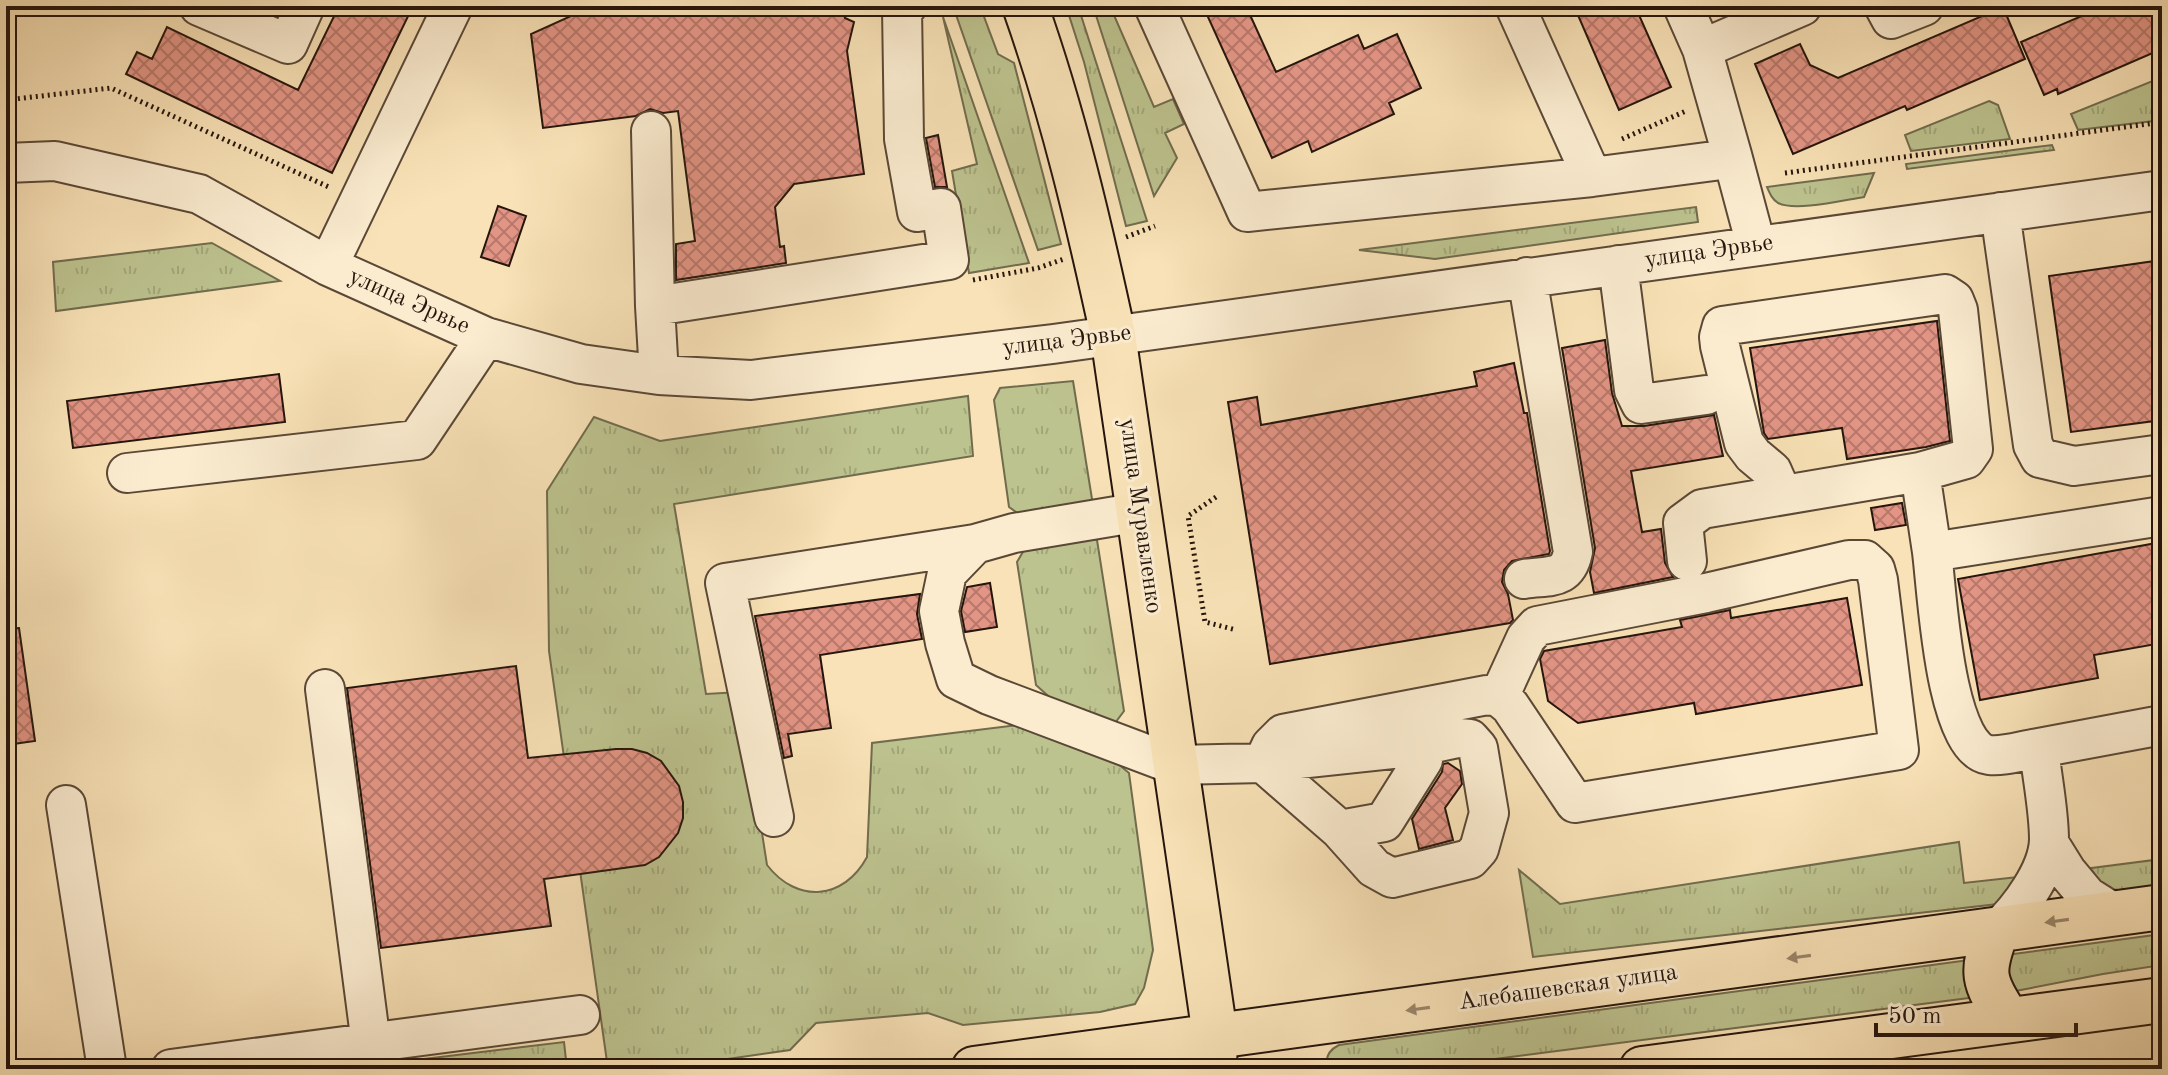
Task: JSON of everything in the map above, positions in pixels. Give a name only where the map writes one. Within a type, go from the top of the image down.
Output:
[{"type":"main road","name":"улица Муравленко","points":[[1025,6],[1052,80],[1095,248],[1113,335],[1220,1058]]},
{"type":"main road","name":"Алебашевская улица","points":[[974,1069],[1220,1058],[1997,930],[2162,907]]},
{"type":"main road","points":[[1997,930],[1986,958],[1984,975],[2008,1020]]},
{"type":"main road","points":[[1642,1069],[2162,1000]]},
{"type":"street","points":[[199,6],[288,44],[305,6]]},
{"type":"street","points":[[328,266],[453,6]]},
{"type":"street","points":[[1154,6],[1247,212],[1592,177],[1714,161],[1732,155]]},
{"type":"street","points":[[1515,6],[1592,177]]},
{"type":"street","points":[[1683,6],[1702,49],[1756,245]]},
{"type":"street","points":[[1702,49],[1802,6]]},
{"type":"street","points":[[1884,6],[1891,19],[1924,6]]},
{"type":"street","points":[[655,306],[949,260],[941,208],[917,212],[904,139],[904,7]]},
{"type":"street","points":[[651,131],[659,375]]},
{"type":"street","name":"улица Эрвье","points":[[6,163],[55,161],[199,194],[328,266],[486,337],[581,364],[659,375],[751,380],[1113,335],[2162,190]]},
{"type":"street","points":[[2000,212],[2033,445],[2040,458],[2074,466],[2162,454]]},
{"type":"street","points":[[1618,265],[1634,390],[1641,404],[1706,395]]},
{"type":"street","points":[[1524,579],[1562,573],[1570,567],[1573,552],[1527,277]]},
{"type":"street","points":[[1687,561],[1683,523],[1702,509],[1920,472],[1966,459],[1973,449],[1958,310],[1954,300],[1945,294],[1722,326],[1720,346],[1744,443],[1772,471],[1782,494]]},
{"type":"street","points":[[127,473],[417,440],[486,337]]},
{"type":"street","points":[[1920,472],[1951,699],[1959,725],[1974,746],[1988,755],[2162,725]]},
{"type":"street","points":[[774,817],[725,583],[975,544],[1014,533],[1140,512]]},
{"type":"street","points":[[1932,552],[2162,516]]},
{"type":"street","points":[[975,544],[947,573],[939,611],[956,679],[989,695],[1175,765],[1263,763],[1470,739],[1478,748],[1489,813],[1479,849],[1470,859],[1392,878],[1374,868],[1340,830],[1263,763]]},
{"type":"street","points":[[1263,763],[1271,746],[1283,734],[1487,695],[1499,697],[1510,706],[1575,803],[1899,750],[1878,580],[1875,569],[1865,560],[1849,560],[1706,593],[1537,626],[1526,638],[1499,697]]},
{"type":"street","points":[[325,689],[371,1044]]},
{"type":"street","points":[[1340,830],[1384,822],[1423,760],[1420,746]]},
{"type":"street","points":[[1997,930],[2015,913],[2039,875],[2049,843],[2039,748]]},
{"type":"street","points":[[66,805],[107,1069]]},
{"type":"street","points":[[2049,843],[2087,896],[2114,913]]},
{"type":"street","points":[[171,1069],[580,1015]]},
{"type":"path","points":[[6,100],[111,88],[341,192]]},
{"type":"path","points":[[1610,144],[1697,107]]},
{"type":"path","points":[[1785,173],[2162,122]]},
{"type":"path","points":[[1216,497],[1188,516],[1205,622],[1236,630]]},
{"type":"green space","points":[[953,6],[980,6],[998,54],[1014,63],[1061,244],[1038,250]]},
{"type":"green space","points":[[1066,6],[1078,6],[1147,221],[1126,226],[1084,62]]},
{"type":"green space","points":[[1093,6],[1110,6],[1154,107],[1173,99],[1184,124],[1165,133],[1177,158],[1154,196]]},
{"type":"green space","points":[[943,17],[1029,263],[969,273],[952,171],[977,164]]},
{"type":"green space","points":[[2155,80],[2162,83],[2162,120],[2078,130],[2071,114]]},
{"type":"green space","points":[[1989,101],[1998,105],[2010,139],[1911,151],[1905,135]]},
{"type":"green space","points":[[2052,145],[2054,150],[1907,169],[1906,164]]},
{"type":"green space","points":[[1874,173],[1864,197],[1820,204],[1796,206],[1778,203],[1767,187]]},
{"type":"green space","points":[[1696,207],[1698,222],[1435,259],[1359,250]]},
{"type":"green space","points":[[212,243],[280,281],[56,311],[53,262]]},
{"type":"green space","points":[[1073,381],[1092,499],[1089,508],[1023,517],[1009,507],[994,400],[1000,388]]},
{"type":"green space","points":[[968,396],[973,456],[674,504],[706,694],[740,692],[767,865],[779,878],[806,891],[820,892],[846,882],[867,857],[872,743],[1018,725],[1117,763],[1129,773],[1153,950],[1144,988],[1135,1004],[1100,1012],[963,1025],[928,1013],[816,1023],[790,1050],[658,1069],[608,1069],[549,651],[547,491],[594,417],[660,441]]},
{"type":"green space","points":[[1084,535],[1097,540],[1124,711],[1115,723],[1056,703],[1036,685],[1017,562],[1027,545]]},
{"type":"green space","points":[[1959,842],[1964,883],[2018,877],[1998,904],[1533,957],[1519,870],[1560,904]]},
{"type":"green space","points":[[2162,859],[2162,885],[2113,891],[2084,869]]},
{"type":"green space","points":[[2162,934],[2162,965],[2000,994],[1417,1069],[1328,1069],[1327,1065],[1328,1054],[1339,1045]]},
{"type":"green space","points":[[564,1042],[567,1069],[342,1069]]},
{"type":"building","points":[[339,6],[413,6],[332,173],[126,74],[137,52],[152,59],[167,27],[298,90]]},
{"type":"building","points":[[593,6],[843,6],[845,18],[854,22],[847,51],[864,174],[794,184],[775,207],[780,247],[784,246],[786,263],[676,280],[676,244],[695,241],[678,111],[663,113],[650,109],[636,116],[543,128],[531,34]]},
{"type":"building","points":[[1203,6],[1246,6],[1276,72],[1358,35],[1364,49],[1397,34],[1421,88],[1389,103],[1394,114],[1312,152],[1308,141],[1272,158]]},
{"type":"building","points":[[1574,6],[1635,6],[1671,87],[1619,110]]},
{"type":"building","points":[[2105,6],[2162,6],[2162,44],[2153,48],[2155,52],[2058,94],[2057,89],[2044,95],[2021,42]]},
{"type":"building","points":[[2003,7],[2025,59],[1907,110],[1905,106],[1793,154],[1755,64],[1800,44],[1810,65],[1838,78]]},
{"type":"building","points":[[938,135],[947,187],[935,187],[926,138]]},
{"type":"building","points":[[498,206],[526,216],[509,266],[481,257]]},
{"type":"building","points":[[2162,260],[2162,420],[2071,432],[2049,276]]},
{"type":"building","points":[[1937,321],[1950,441],[1847,459],[1842,428],[1768,439],[1764,433],[1750,348]]},
{"type":"building","points":[[1605,340],[1612,393],[1622,426],[1644,426],[1714,415],[1723,456],[1631,471],[1642,532],[1661,529],[1665,563],[1673,577],[1594,593],[1590,572],[1595,548],[1562,348]]},
{"type":"building","points":[[1514,363],[1524,413],[1527,413],[1550,551],[1549,554],[1512,561],[1504,570],[1502,582],[1508,594],[1513,620],[1510,623],[1270,664],[1228,402],[1257,397],[1261,425],[1477,386],[1474,372]]},
{"type":"building","points":[[279,374],[285,422],[73,448],[67,401]]},
{"type":"building","points":[[1902,503],[1906,525],[1875,530],[1871,508]]},
{"type":"building","points":[[2162,542],[2162,643],[2094,655],[2098,678],[1980,700],[1958,579]]},
{"type":"building","points":[[990,583],[997,627],[965,632],[961,611],[967,587]]},
{"type":"building","points":[[920,594],[917,614],[922,639],[820,655],[831,728],[788,734],[792,756],[784,758],[755,616]]},
{"type":"building","points":[[1847,598],[1862,685],[1696,714],[1694,703],[1578,723],[1548,701],[1540,659],[1544,651],[1682,627],[1680,620],[1730,610],[1731,618]]},
{"type":"building","points":[[19,628],[35,741],[6,745],[6,629]]},
{"type":"building","points":[[516,666],[528,758],[616,749],[647,753],[661,761],[679,786],[683,818],[678,833],[659,857],[645,865],[544,879],[551,926],[381,948],[347,688]]},
{"type":"building","points":[[1448,763],[1460,771],[1462,784],[1445,808],[1453,840],[1419,849],[1412,819],[1442,772],[1443,764]]}]
